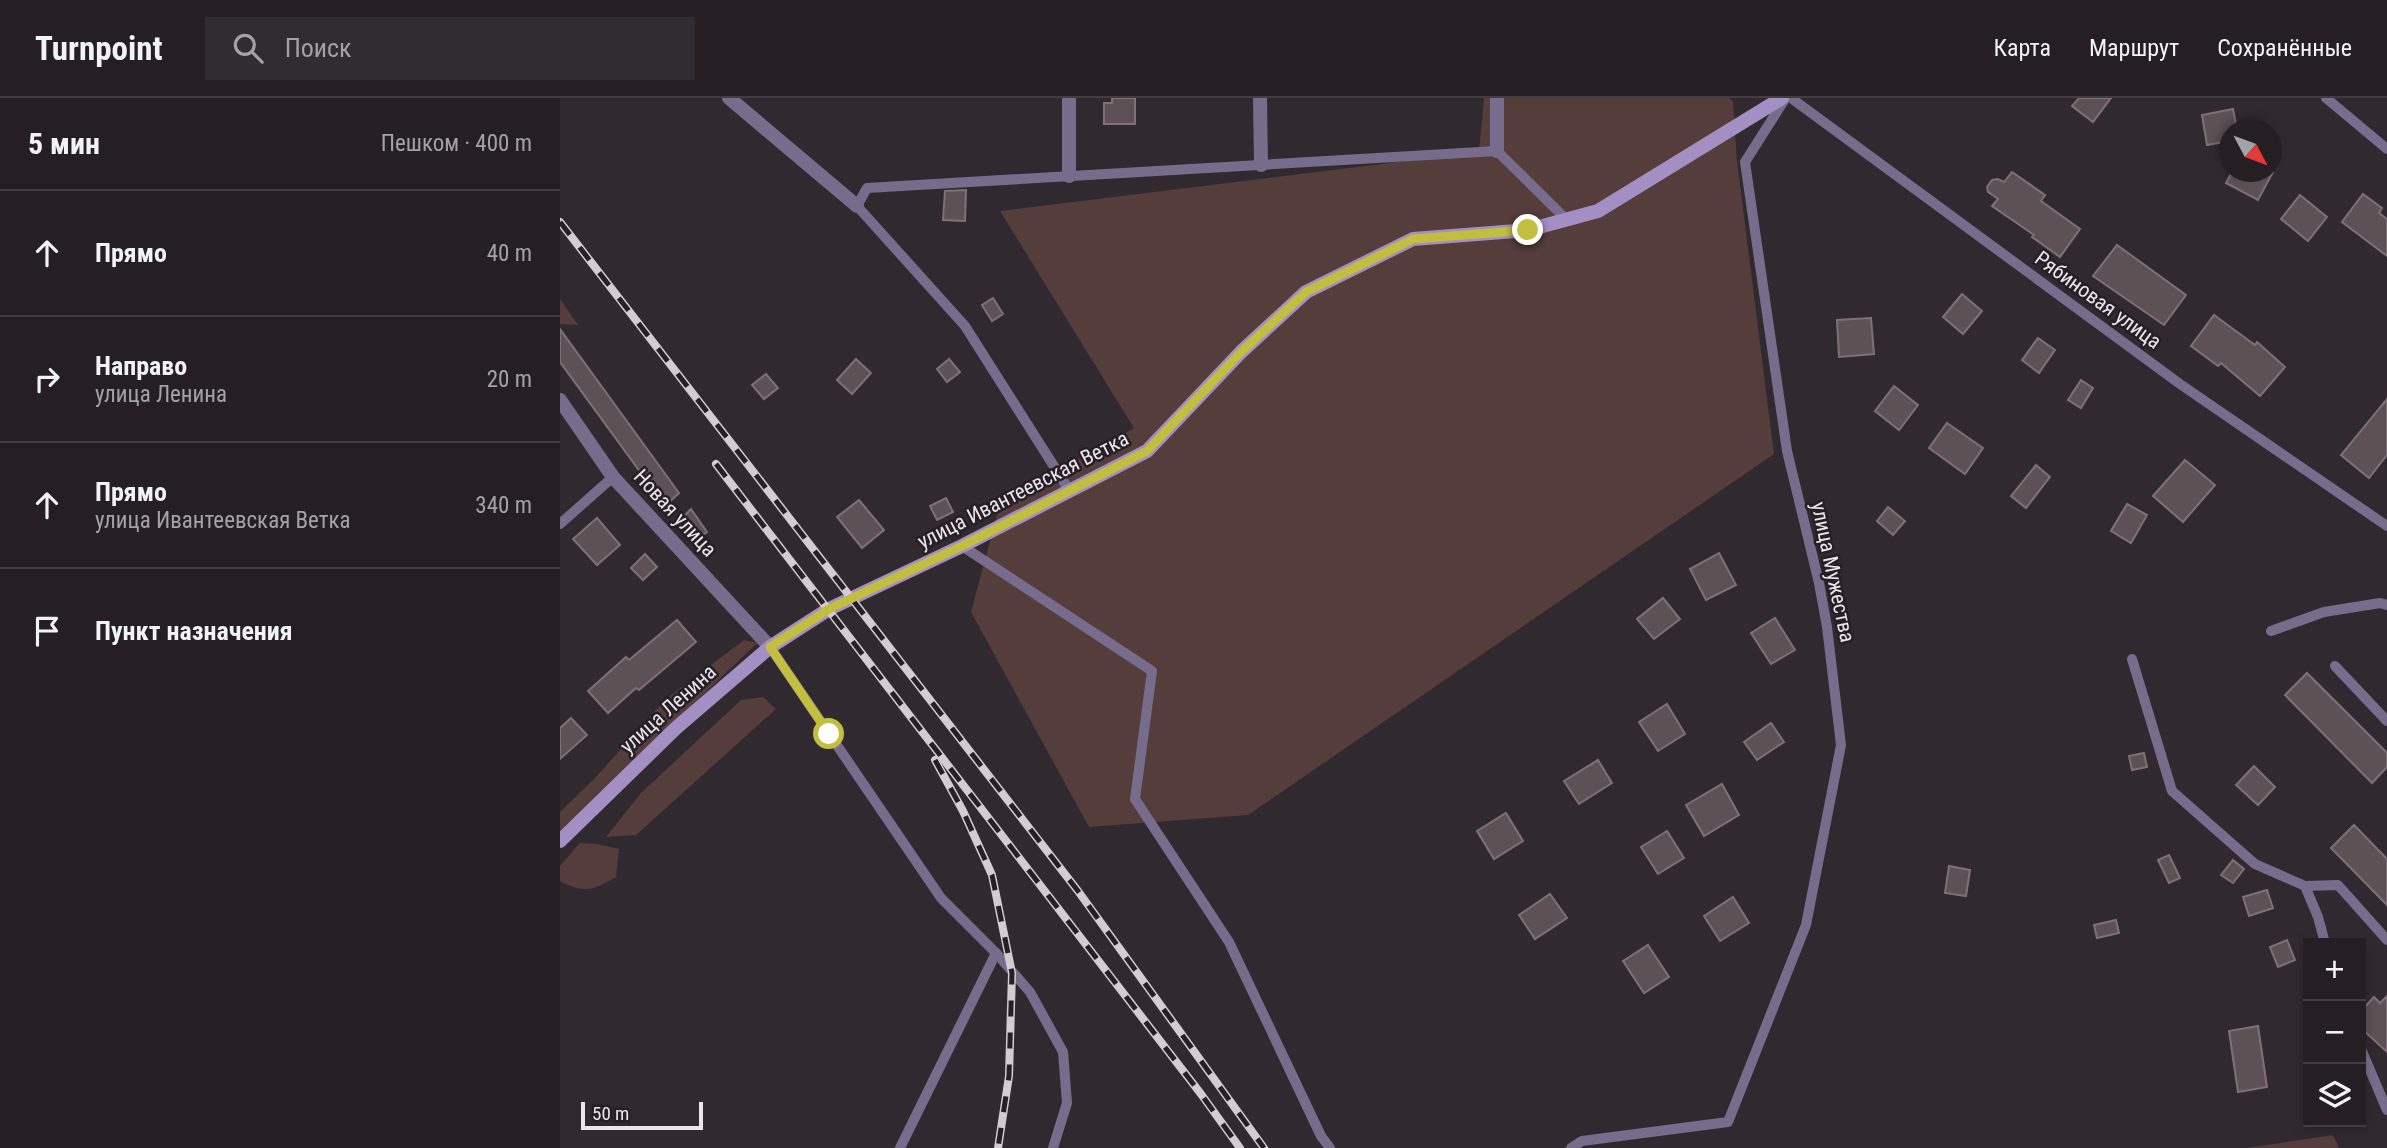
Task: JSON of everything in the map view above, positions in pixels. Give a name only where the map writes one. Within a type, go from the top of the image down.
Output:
[{"type":"main road","name":"улица Ивантеевская Ветка","points":[[813,619],[1147,451],[1241,352],[1306,292],[1413,239],[1528,230],[1598,211],[1784,98]]},
{"type":"main road","name":"улица Ленина","points":[[560,841],[676,728],[770,647],[813,619]]},
{"type":"street","points":[[729,98],[857,206]]},
{"type":"street","points":[[1069,98],[1069,176]]},
{"type":"street","points":[[1261,98],[1261,165]]},
{"type":"street","points":[[1497,98],[1497,151]]},
{"type":"street","name":"Новая улица","points":[[560,400],[613,477],[770,647]]},
{"type":"lane","name":"улица Мужества","points":[[1571,1148],[1582,1141],[1728,1122],[1806,925],[1841,745],[1819,583],[1787,451],[1745,162],[1784,98]]},
{"type":"lane","name":"Рябиновая улица","points":[[1791,98],[2180,384],[2387,526]]},
{"type":"lane","points":[[2326,98],[2387,149]]},
{"type":"lane","points":[[1069,490],[965,326],[857,206],[867,188],[1497,151],[1567,220]]},
{"type":"lane","points":[[560,524],[613,477]]},
{"type":"lane","points":[[962,546],[1153,671],[1135,799],[1229,942],[1321,1136],[1330,1148]]},
{"type":"lane","points":[[2271,631],[2324,612],[2380,603],[2387,605]]},
{"type":"lane","points":[[770,647],[941,898],[996,953],[1030,992],[1063,1052],[1067,1103],[1053,1148]]},
{"type":"lane","points":[[2132,659],[2172,791],[2255,864],[2305,886],[2338,885],[2387,940]]},
{"type":"lane","points":[[2335,666],[2387,721]]},
{"type":"lane","points":[[2305,886],[2324,938]]},
{"type":"lane","points":[[900,1148],[996,953]]},
{"type":"lane","points":[[2366,1061],[2387,1110]]},
{"type":"shaded area","points":[[1484,98],[1729,98],[1733,102],[1737,161],[1774,454],[1248,815],[1089,827],[971,612],[1000,504],[1134,428],[1000,211],[1479,152]]},
{"type":"shaded area","points":[[560,299],[578,325],[560,324]]},
{"type":"shaded area","points":[[744,640],[757,643],[608,786],[560,837],[560,812],[596,777],[666,699]]},
{"type":"shaded area","points":[[763,697],[776,709],[636,835],[606,837],[641,793],[741,700]]},
{"type":"shaded area","points":[[580,843],[619,849],[616,877],[589,889],[576,888],[560,881],[560,866]]},
{"type":"shaded area","points":[[2333,1135],[2339,1148],[2247,1148]]},
{"type":"building","points":[[1112,98],[1135,98],[1135,124],[1104,124],[1104,103],[1112,103]]},
{"type":"building","points":[[2079,98],[2111,98],[2093,122],[2072,106]]},
{"type":"building","points":[[2233,109],[2235,119],[2219,119],[2219,143],[2207,145],[2202,115]]},
{"type":"building","points":[[2012,172],[2045,195],[2041,201],[2080,229],[2060,257],[1992,206],[1998,199],[1988,192],[1987,187],[1992,180],[2004,182]]},
{"type":"building","points":[[2227,182],[2268,182],[2258,200]]},
{"type":"building","points":[[966,190],[965,221],[943,220],[945,191]]},
{"type":"building","points":[[2363,194],[2382,208],[2379,213],[2387,219],[2387,256],[2342,222]]},
{"type":"building","points":[[2300,195],[2327,217],[2308,241],[2281,219]]},
{"type":"building","points":[[2117,245],[2186,295],[2164,325],[2093,276]]},
{"type":"building","points":[[1962,294],[1982,311],[1963,334],[1943,317]]},
{"type":"building","points":[[993,298],[1003,314],[992,321],[982,305]]},
{"type":"building","points":[[2214,315],[2255,345],[2257,342],[2285,367],[2260,396],[2221,363],[2218,366],[2191,346]]},
{"type":"building","points":[[1871,318],[1874,354],[1839,357],[1837,320]]},
{"type":"building","points":[[560,329],[679,493],[665,506],[560,362]]},
{"type":"building","points":[[2038,338],[2055,350],[2039,373],[2022,360]]},
{"type":"building","points":[[856,359],[871,373],[852,394],[837,380]]},
{"type":"building","points":[[949,359],[960,372],[947,382],[937,369]]},
{"type":"building","points":[[766,374],[778,388],[764,399],[752,385]]},
{"type":"building","points":[[2081,380],[2093,388],[2081,408],[2068,400]]},
{"type":"building","points":[[1894,386],[1918,405],[1899,430],[1875,411]]},
{"type":"building","points":[[2387,399],[2387,455],[2369,478],[2341,455]]},
{"type":"building","points":[[1947,423],[1983,448],[1965,474],[1929,448]]},
{"type":"building","points":[[2185,460],[2215,485],[2183,522],[2153,496]]},
{"type":"building","points":[[2036,465],[2050,477],[2026,508],[2011,496]]},
{"type":"building","points":[[946,498],[953,512],[937,520],[930,506]]},
{"type":"building","points":[[859,500],[884,530],[862,548],[837,517]]},
{"type":"building","points":[[2127,504],[2147,515],[2131,543],[2111,531]]},
{"type":"building","points":[[1888,507],[1905,521],[1893,535],[1877,521]]},
{"type":"building","points":[[691,509],[707,532],[692,543],[677,523]]},
{"type":"building","points":[[597,518],[620,545],[597,565],[573,539]]},
{"type":"building","points":[[1719,553],[1736,585],[1706,600],[1690,569]]},
{"type":"building","points":[[645,554],[657,567],[643,580],[631,568]]},
{"type":"building","points":[[1663,598],[1680,619],[1654,639],[1637,619]]},
{"type":"building","points":[[1775,618],[1795,650],[1771,664],[1751,633]]},
{"type":"building","points":[[677,620],[696,642],[608,713],[588,691],[626,657],[629,660]]},
{"type":"building","points":[[2307,673],[2387,753],[2387,767],[2372,783],[2285,695]]},
{"type":"building","points":[[1667,704],[1685,734],[1658,751],[1639,722]]},
{"type":"building","points":[[571,718],[587,735],[560,759],[560,728]]},
{"type":"building","points":[[1771,723],[1784,742],[1757,760],[1744,742]]},
{"type":"building","points":[[2144,753],[2147,767],[2132,770],[2129,756]]},
{"type":"building","points":[[1598,760],[1612,783],[1579,804],[1564,781]]},
{"type":"building","points":[[2254,766],[2275,787],[2258,805],[2236,785]]},
{"type":"building","points":[[1722,784],[1739,815],[1704,836],[1686,805]]},
{"type":"building","points":[[1506,813],[1523,841],[1494,859],[1477,831]]},
{"type":"building","points":[[2354,825],[2387,859],[2387,905],[2331,848]]},
{"type":"building","points":[[1667,831],[1684,858],[1658,874],[1641,847]]},
{"type":"building","points":[[2169,855],[2180,878],[2169,883],[2158,860]]},
{"type":"building","points":[[2233,860],[2244,869],[2233,883],[2221,875]]},
{"type":"building","points":[[1949,866],[1970,870],[1966,896],[1945,893]]},
{"type":"building","points":[[2267,890],[2273,908],[2249,916],[2243,897]]},
{"type":"building","points":[[1550,894],[1567,918],[1535,939],[1519,915]]},
{"type":"building","points":[[1733,897],[1749,923],[1720,941],[1704,916]]},
{"type":"building","points":[[2116,920],[2119,933],[2097,938],[2094,925]]},
{"type":"building","points":[[2287,940],[2295,960],[2278,967],[2270,947]]},
{"type":"building","points":[[1648,945],[1669,977],[1644,993],[1623,961]]},
{"type":"building","points":[[2387,996],[2387,1052],[2366,1033],[2366,1006],[2374,997],[2380,1003]]},
{"type":"building","points":[[2258,1026],[2267,1087],[2238,1092],[2229,1031]]},
{"type":"railway","points":[[560,222],[1078,891],[1264,1148]]},
{"type":"railway","points":[[716,464],[1240,1148]]},
{"type":"railway","points":[[935,760],[963,811],[992,875],[1012,973],[1009,1076],[998,1148]]},
{"type":"route","points":[[829,734],[770,647],[829,609],[962,546],[1147,451],[1241,352],[1306,292],[1413,239],[1528,230]]}]
